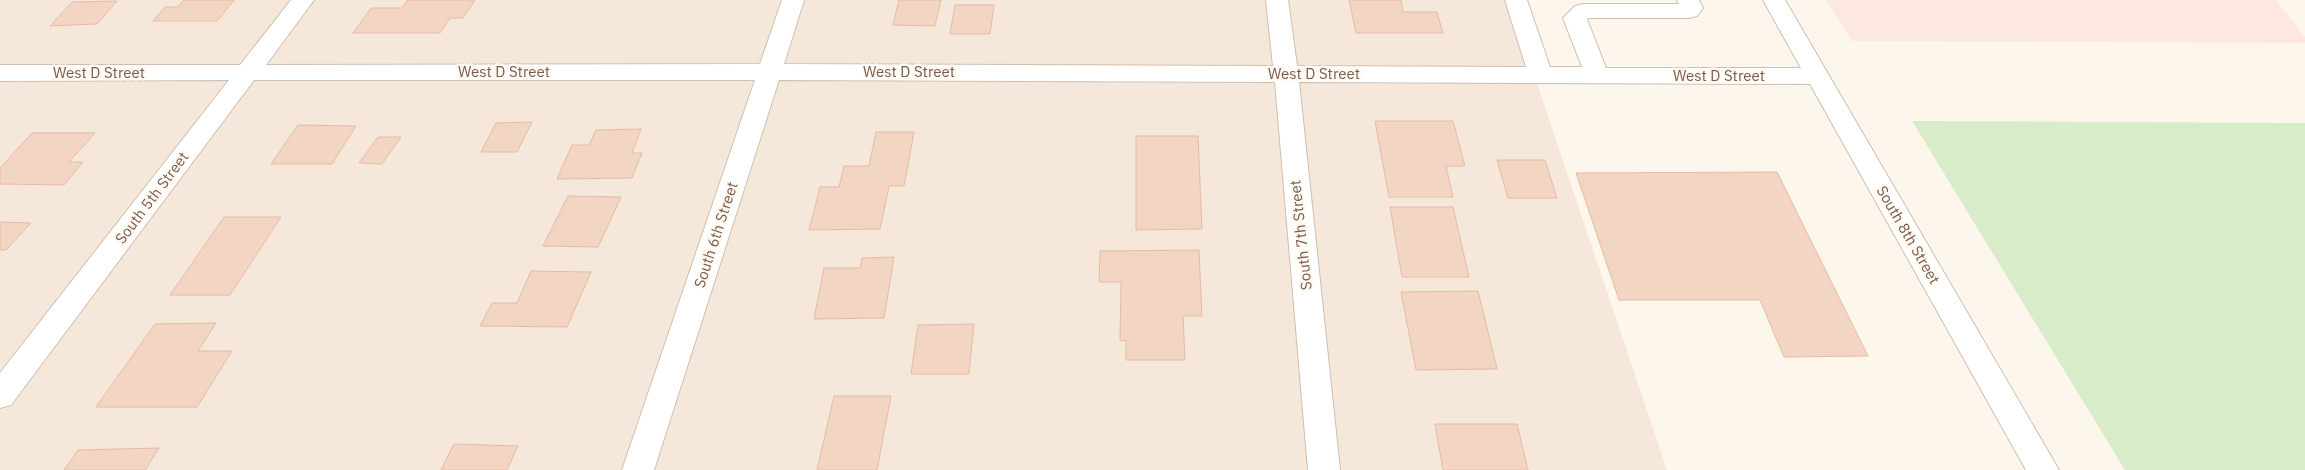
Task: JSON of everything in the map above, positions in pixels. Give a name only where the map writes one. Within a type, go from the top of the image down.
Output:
[{"type":"street","name":"South 5th Street","points":[[0,396],[303,0]]},
{"type":"street","name":"South 6th Street","points":[[638,470],[793,0]]},
{"type":"street","name":"South 7th Street","points":[[1277,0],[1286,73],[1324,470]]},
{"type":"street","points":[[1516,0],[1540,75]]},
{"type":"street","points":[[1597,75],[1575,18],[1578,14],[1583,11],[1604,10],[1689,11],[1692,8],[1688,0]]},
{"type":"street","name":"South 8th Street","points":[[1774,0],[2043,470]]},
{"type":"street","name":"West D Street","points":[[0,73],[770,72],[1818,76]]},
{"type":"shaded area","points":[[0,0],[1509,0],[1667,470],[0,470]]},
{"type":"shaded area","points":[[1826,0],[2276,0],[2305,37],[2305,43],[1852,41]]},
{"type":"green space","points":[[1912,121],[2305,123],[2305,470],[2125,470]]},
{"type":"building","points":[[184,0],[234,0],[217,21],[153,21],[165,7],[178,7]]},
{"type":"building","points":[[408,0],[475,0],[463,18],[450,18],[440,33],[353,33],[371,8],[402,8]]},
{"type":"building","points":[[899,0],[941,0],[935,26],[893,25]]},
{"type":"building","points":[[1349,0],[1401,0],[1403,12],[1437,12],[1443,33],[1356,33]]},
{"type":"building","points":[[117,1],[97,24],[50,26],[72,2]]},
{"type":"building","points":[[955,5],[994,5],[990,34],[950,34]]},
{"type":"building","points":[[1375,121],[1453,121],[1465,166],[1446,166],[1453,197],[1389,197]]},
{"type":"building","points":[[532,122],[517,152],[481,152],[496,123]]},
{"type":"building","points":[[298,125],[356,126],[332,164],[271,164]]},
{"type":"building","points":[[641,129],[632,153],[642,153],[632,178],[557,179],[572,145],[589,145],[596,130]]},
{"type":"building","points":[[876,132],[914,132],[904,186],[889,186],[880,229],[809,230],[820,187],[839,187],[844,166],[869,166]]},
{"type":"building","points":[[32,133],[95,133],[69,162],[83,162],[64,185],[0,184],[0,168]]},
{"type":"building","points":[[1136,136],[1198,136],[1202,229],[1136,230]]},
{"type":"building","points":[[378,137],[401,137],[382,164],[359,163]]},
{"type":"building","points":[[1497,160],[1545,160],[1557,198],[1508,198]]},
{"type":"building","points":[[1777,172],[1868,356],[1784,357],[1760,300],[1619,300],[1576,173]]},
{"type":"building","points":[[568,196],[621,197],[598,247],[543,246]]},
{"type":"building","points":[[1390,207],[1453,207],[1469,277],[1402,277]]},
{"type":"building","points":[[224,217],[281,217],[230,295],[170,295]]},
{"type":"building","points":[[0,222],[31,223],[6,250],[0,250]]},
{"type":"building","points":[[1199,250],[1202,316],[1183,316],[1185,360],[1126,360],[1126,340],[1120,341],[1121,282],[1099,282],[1100,251]]},
{"type":"building","points":[[894,257],[884,318],[814,319],[824,268],[860,268],[862,258]]},
{"type":"building","points":[[531,271],[591,272],[567,327],[480,326],[492,303],[517,303]]},
{"type":"building","points":[[1478,291],[1497,369],[1416,370],[1401,292]]},
{"type":"building","points":[[216,323],[198,351],[232,351],[197,407],[96,407],[155,324]]},
{"type":"building","points":[[974,324],[969,374],[911,374],[918,325]]},
{"type":"building","points":[[834,396],[891,396],[877,470],[817,470]]},
{"type":"building","points":[[1435,424],[1517,424],[1528,470],[1443,470]]},
{"type":"building","points":[[454,444],[518,446],[507,470],[441,470]]},
{"type":"building","points":[[159,448],[145,470],[64,470],[78,450]]}]
